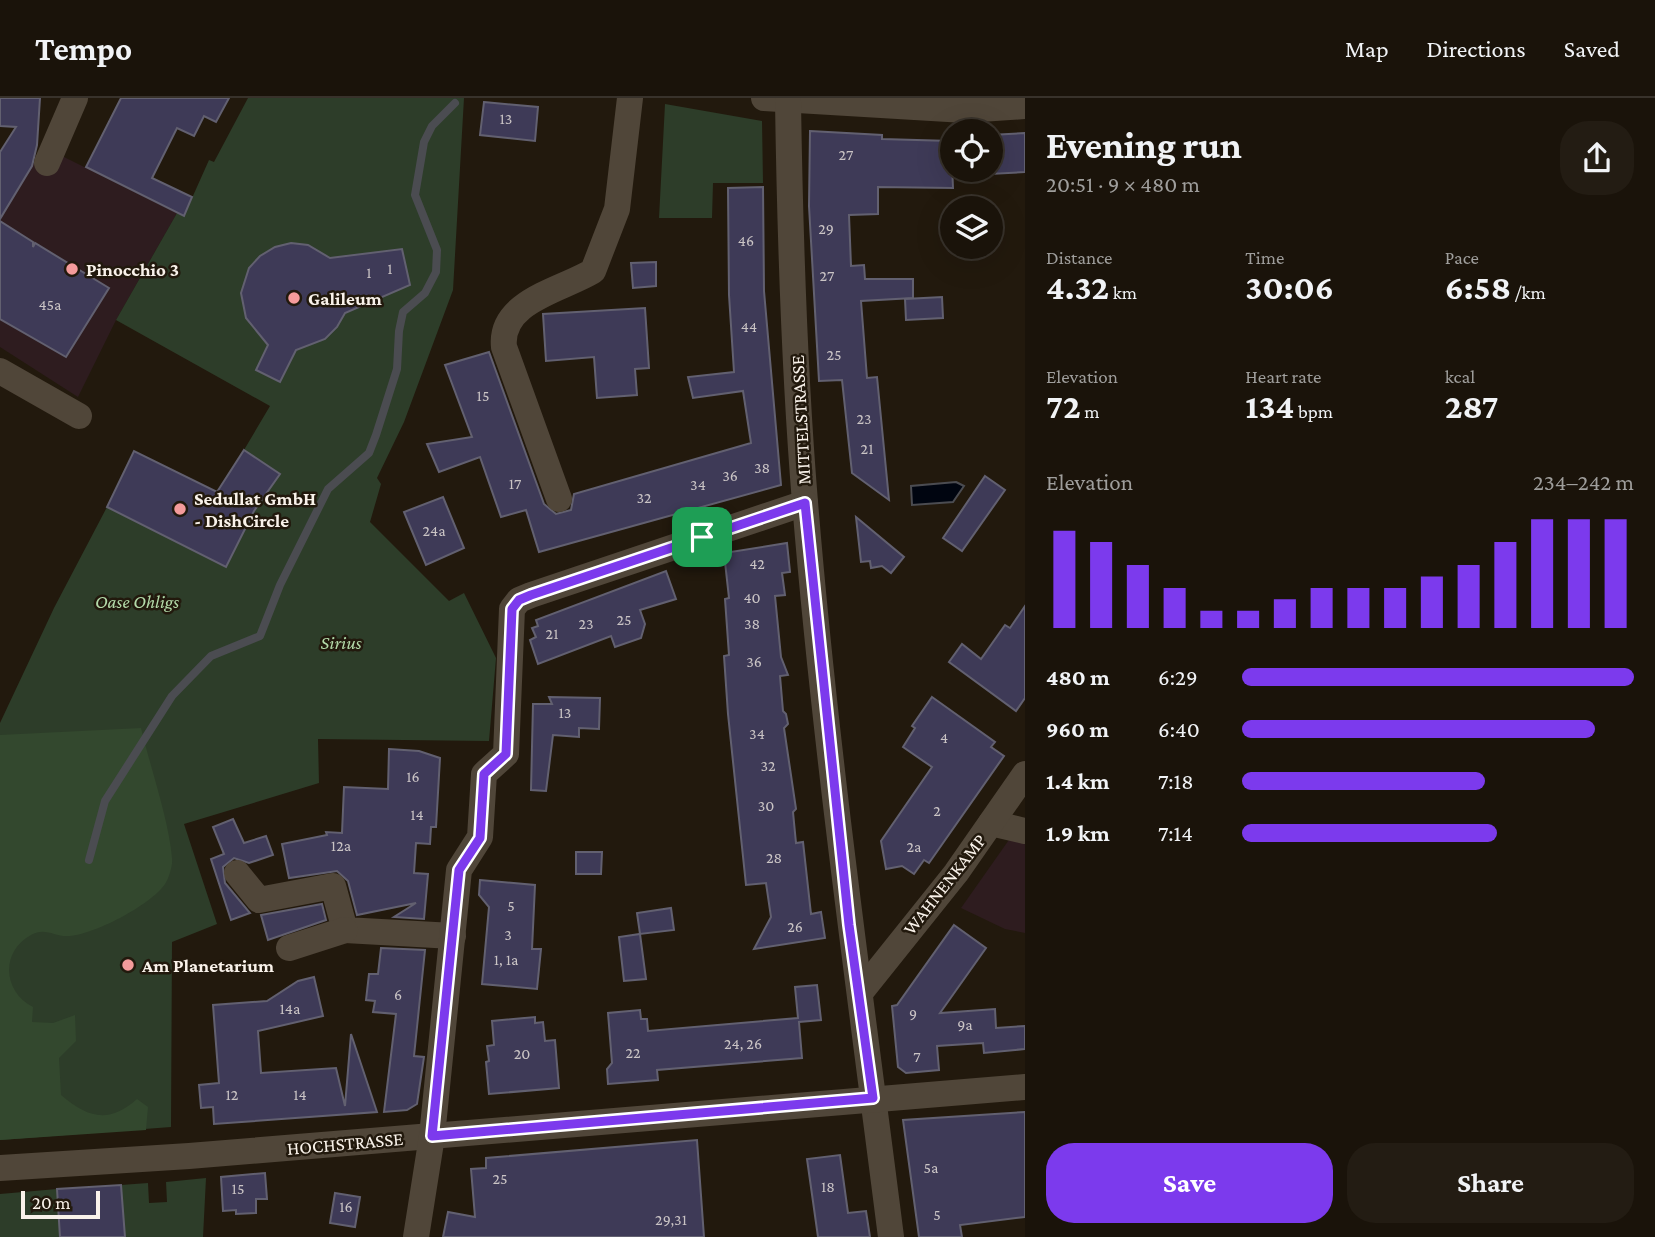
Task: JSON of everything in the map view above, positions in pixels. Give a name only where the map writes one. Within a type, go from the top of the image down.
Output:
[{"type":"street","points":[[47,163],[75,98]]},
{"type":"street","points":[[559,499],[504,347],[507,324],[528,304],[593,271],[617,209],[630,98]]},
{"type":"street","points":[[776,100],[965,110],[1025,106]]},
{"type":"street","name":"MITTELSTRASSE","points":[[776,100],[794,312],[805,503],[849,925],[891,1237]]},
{"type":"street","points":[[0,371],[79,416]]},
{"type":"street","points":[[416,1237],[432,1136],[459,870],[480,838],[484,774],[506,754],[512,609],[519,600],[805,503]]},
{"type":"street","name":"WAHNENKAMP","points":[[860,993],[956,873],[1025,774]]},
{"type":"street","points":[[991,823],[1025,831]]},
{"type":"street","points":[[237,873],[259,900],[333,886],[345,930]]},
{"type":"street","points":[[289,948],[345,930],[453,936]]},
{"type":"street","name":"HOCHSTRASSE","points":[[0,1168],[432,1136],[1025,1087]]},
{"type":"shaded area","name":"Pinocchio 3","points":[[62,156],[177,213],[116,320],[78,397],[0,347],[0,218],[37,158]]},
{"type":"shaded area","points":[[956,482],[964,486],[953,502],[912,505],[911,486]]},
{"type":"shaded area","points":[[1025,817],[1025,933],[1005,929],[961,908]]},
{"type":"green space","points":[[248,98],[464,98],[453,290],[404,422],[377,478],[381,484],[370,522],[449,601],[464,593],[496,658],[489,741],[318,739],[319,783],[184,824],[217,924],[172,942],[171,1127],[0,1140],[0,723],[54,608],[107,507],[226,567],[254,511],[280,474],[244,450],[270,406],[116,320],[177,213],[184,216],[209,160],[214,162]]},
{"type":"green space","points":[[665,104],[762,121],[763,183],[713,183],[712,218],[659,218]]},
{"type":"green space","points":[[141,728],[170,843],[172,864],[166,881],[158,892],[134,910],[91,931],[67,936],[45,932],[31,935],[14,951],[9,972],[16,992],[33,1007],[32,1022],[53,1023],[75,1015],[76,1041],[59,1058],[61,1095],[80,1109],[99,1115],[117,1112],[137,1099],[148,1107],[146,1130],[0,1140],[0,735]]},
{"type":"green space","points":[[206,1178],[203,1237],[125,1237],[121,1185],[148,1183],[149,1203],[167,1202],[166,1182]]},
{"type":"green space","points":[[57,1189],[60,1237],[0,1237],[0,1194]]},
{"type":"building","points":[[0,98],[40,98],[37,145],[32,166],[0,219],[0,152],[16,127],[0,126]]},
{"type":"building","points":[[121,98],[229,98],[216,122],[204,116],[194,136],[177,128],[152,178],[192,197],[184,216],[86,167]]},
{"type":"building","points":[[484,102],[538,107],[535,141],[480,135]]},
{"type":"building","points":[[810,131],[882,135],[882,139],[940,141],[940,182],[953,182],[953,188],[878,187],[878,214],[849,215],[851,266],[864,265],[865,279],[913,279],[913,298],[861,301],[867,378],[877,377],[889,500],[852,473],[842,380],[819,381],[809,206]]},
{"type":"building","points":[[1025,133],[1025,172],[1003,173],[1003,134]]},
{"type":"building","points":[[763,187],[764,291],[781,485],[539,552],[526,510],[501,517],[480,457],[439,472],[427,444],[472,437],[445,365],[489,352],[544,504],[556,514],[571,510],[574,494],[751,443],[743,391],[693,398],[688,377],[734,372],[729,295],[728,188]]},
{"type":"building","points":[[0,221],[33,242],[33,247],[35,243],[109,288],[66,357],[0,319]]},
{"type":"building","name":"Galileum","points":[[291,243],[308,245],[330,258],[402,249],[410,285],[345,313],[337,327],[325,339],[296,350],[280,382],[256,370],[268,345],[246,318],[241,293],[249,268],[260,256],[275,247]]},
{"type":"building","points":[[656,262],[656,286],[633,288],[631,263]]},
{"type":"building","points":[[942,297],[943,318],[906,320],[905,299]]},
{"type":"building","points":[[645,308],[649,368],[635,369],[637,395],[597,398],[594,357],[546,361],[543,314]]},
{"type":"building","name":"Sedullat GmbH - DishCircle","points":[[244,450],[280,474],[254,511],[226,567],[107,507],[134,451],[217,492]]},
{"type":"building","points":[[985,476],[1005,490],[962,551],[943,538]]},
{"type":"building","points":[[443,497],[464,548],[426,565],[404,512]]},
{"type":"building","points":[[856,517],[904,557],[891,573],[882,566],[871,568],[870,561],[861,562]]},
{"type":"building","points":[[787,543],[790,572],[782,573],[785,595],[775,596],[781,657],[788,675],[780,676],[783,711],[788,724],[784,728],[796,809],[793,812],[796,843],[803,842],[811,914],[821,912],[825,938],[754,949],[771,917],[766,883],[746,885],[724,656],[729,655],[725,599],[729,598],[724,553]]},
{"type":"building","points":[[666,571],[676,599],[640,610],[645,624],[641,638],[615,647],[611,636],[538,664],[530,640],[536,637],[532,628],[538,626],[536,620]]},
{"type":"building","points":[[1025,606],[1025,698],[1016,711],[949,662],[962,644],[981,659],[1005,625],[1010,628]]},
{"type":"building","points":[[549,697],[600,698],[599,729],[579,728],[579,737],[553,735],[546,791],[531,790],[533,704],[552,704]]},
{"type":"building","points":[[932,697],[995,742],[991,747],[1004,756],[929,863],[924,860],[914,874],[902,866],[886,869],[881,841],[932,767],[903,747],[915,728],[912,726]]},
{"type":"building","points":[[389,749],[419,751],[440,758],[436,827],[431,827],[430,844],[416,843],[414,873],[428,874],[424,919],[394,917],[416,903],[357,915],[348,881],[337,871],[289,878],[282,844],[327,835],[326,832],[342,833],[344,787],[388,789]]},
{"type":"building","points":[[233,819],[244,843],[266,836],[273,855],[249,863],[234,858],[223,867],[225,883],[250,913],[231,920],[211,859],[224,854],[213,827]]},
{"type":"building","points":[[576,852],[602,852],[601,874],[576,874]]},
{"type":"building","points":[[480,880],[535,885],[532,949],[541,949],[537,989],[482,984],[489,907],[479,895]]},
{"type":"building","points":[[322,904],[326,920],[268,940],[261,915]]},
{"type":"building","points":[[671,908],[674,930],[640,934],[637,913]]},
{"type":"building","points":[[954,925],[986,948],[940,1013],[995,1009],[996,1028],[1025,1026],[1025,1049],[984,1053],[983,1043],[937,1046],[939,1070],[906,1073],[898,1067],[892,1006],[897,1005]]},
{"type":"building","points":[[640,934],[646,979],[624,981],[619,937]]},
{"type":"building","points":[[381,948],[425,950],[414,1056],[424,1057],[417,1104],[407,1110],[384,1112],[396,1014],[373,1012],[375,1001],[366,1000],[369,974],[378,974]]},
{"type":"building","points":[[314,977],[323,1016],[258,1031],[261,1073],[336,1068],[345,1106],[351,1034],[377,1112],[214,1124],[213,1107],[201,1108],[199,1085],[219,1083],[213,1005],[267,1001],[298,981]]},
{"type":"building","points":[[817,985],[821,1020],[799,1022],[802,1058],[657,1070],[658,1080],[608,1084],[607,1069],[612,1063],[608,1013],[640,1010],[641,1019],[647,1019],[648,1031],[798,1018],[795,987]]},
{"type":"building","points":[[535,1017],[535,1023],[543,1022],[545,1041],[555,1040],[559,1088],[489,1094],[486,1062],[489,1061],[487,1046],[494,1045],[492,1021]]},
{"type":"building","points":[[1025,1112],[1025,1217],[960,1225],[962,1237],[919,1237],[903,1120]]},
{"type":"building","points":[[697,1140],[704,1237],[443,1237],[448,1212],[475,1217],[471,1169],[486,1168],[486,1158]]},
{"type":"building","points":[[840,1155],[848,1213],[866,1211],[870,1237],[818,1237],[807,1159]]},
{"type":"building","points":[[265,1173],[267,1199],[256,1199],[256,1213],[236,1214],[236,1210],[223,1211],[221,1177]]},
{"type":"building","points":[[121,1185],[125,1237],[60,1237],[57,1189]]},
{"type":"building","points":[[335,1193],[360,1197],[355,1227],[330,1223]]},
{"type":"waterway","points":[[89,860],[105,801],[172,696],[211,656],[260,636],[280,585],[328,489],[369,453],[397,369],[403,312],[425,293],[436,272],[437,250],[415,195],[424,142],[432,126],[455,103]]},
{"type":"place","name":"Pinocchio 3","points":[[72,269]]},
{"type":"place","name":"Galileum","points":[[294,298]]},
{"type":"place","name":"Sedullat GmbH - DishCircle","points":[[180,509]]},
{"type":"place","name":"Am Planetarium","points":[[128,965]]},
{"type":"route","points":[[805,503],[849,925],[873,1098],[432,1136],[459,870],[480,838],[484,774],[506,754],[512,609],[519,600],[531,595],[702,537],[805,503]]},
{"type":"park label","name":"Oase Ohligs","points":[[137,601]]},
{"type":"park label","name":"Sirius","points":[[341,642]]}]
